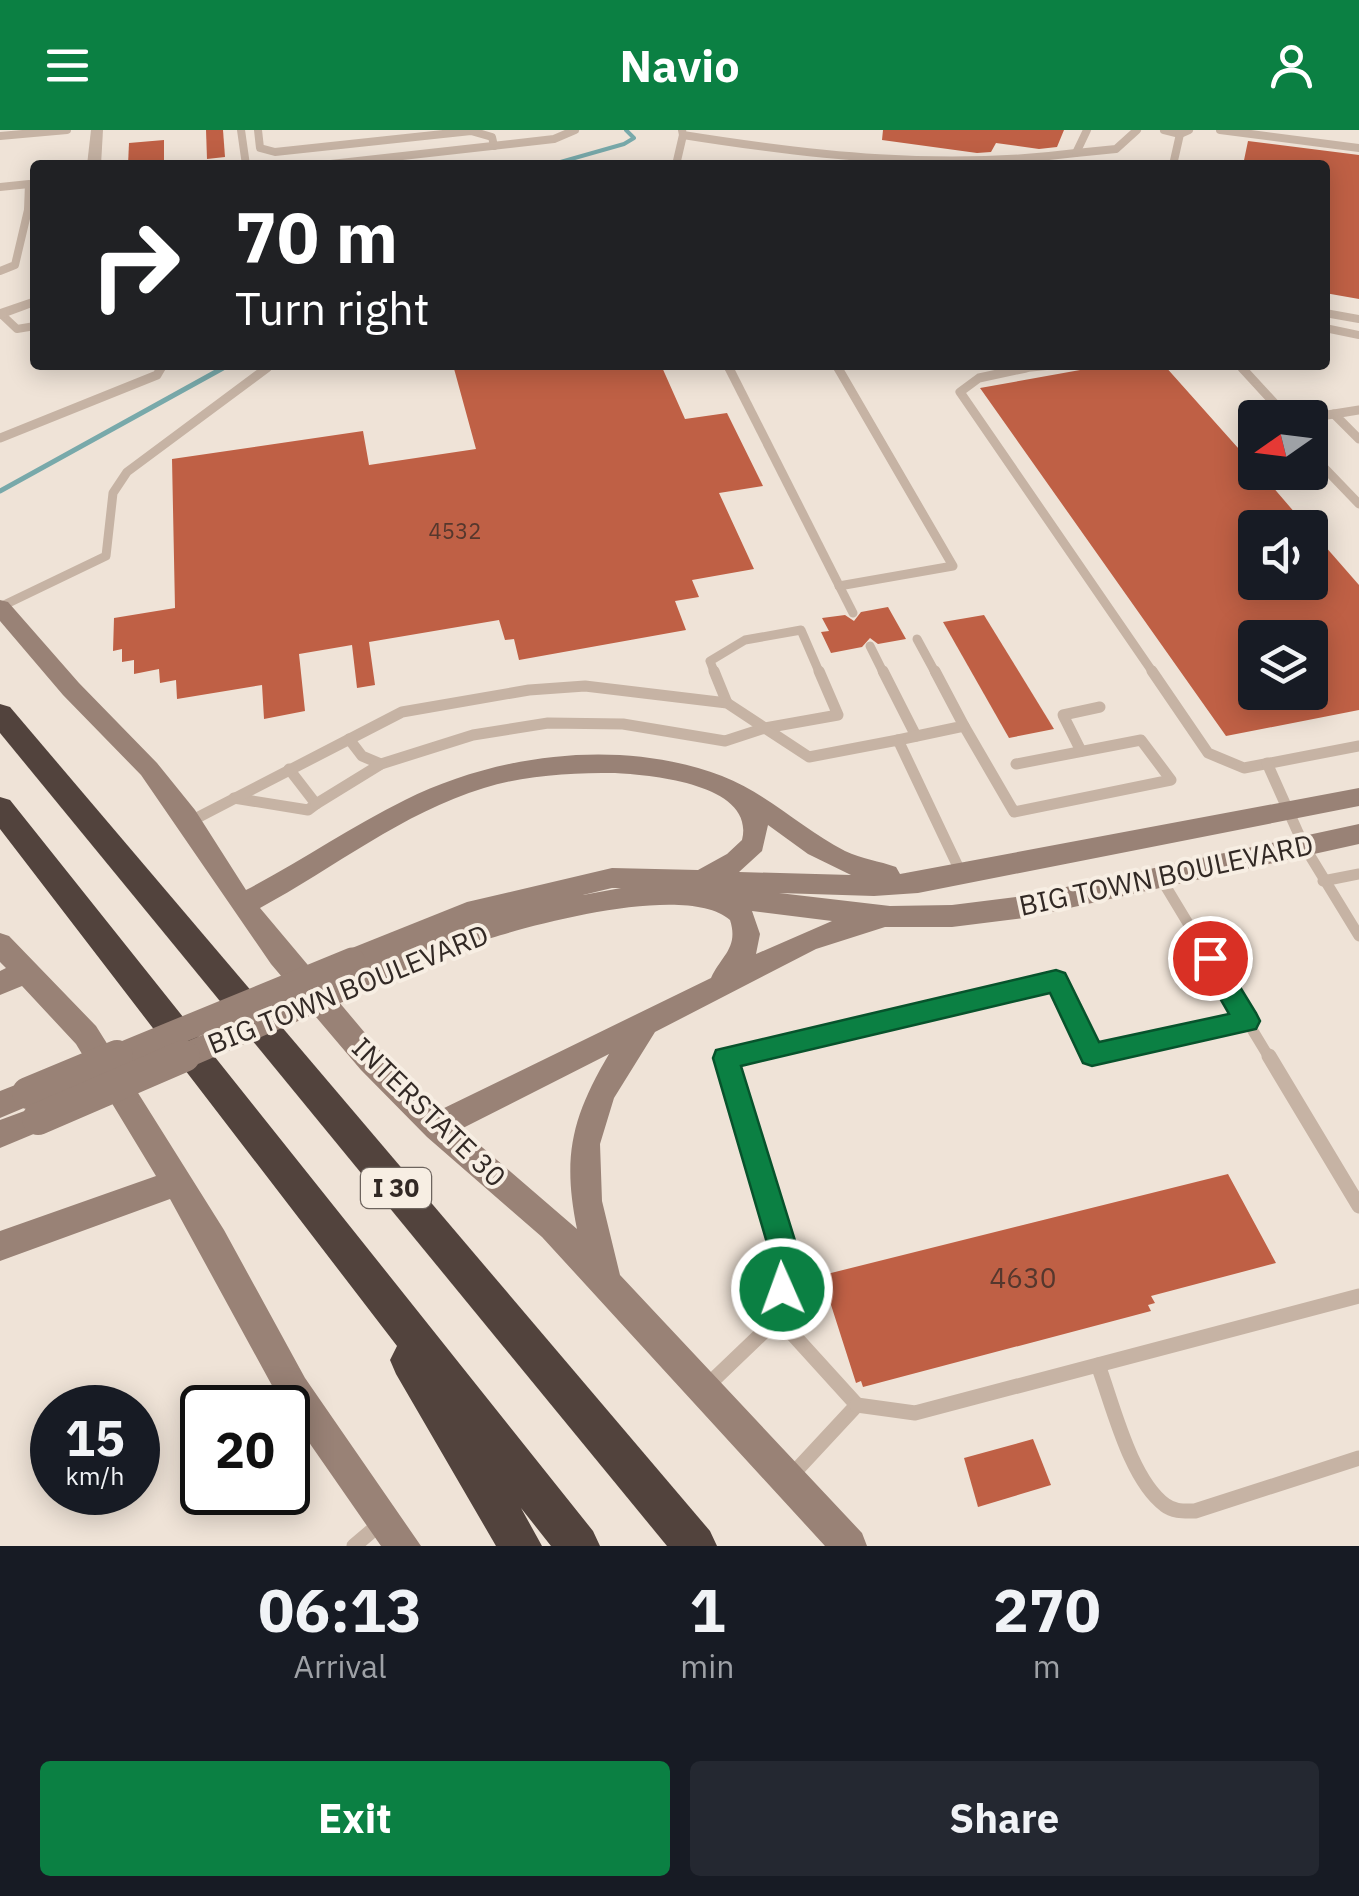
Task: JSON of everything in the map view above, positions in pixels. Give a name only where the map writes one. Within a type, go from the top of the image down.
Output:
[{"type":"highway","name":"I 30","points":[[0,714],[695,1546]]},
{"type":"highway","name":"I 30","points":[[0,808],[578,1546]]},
{"type":"highway","points":[[353,1262],[520,1546]]},
{"type":"main road","name":"INTERSTATE 30","points":[[0,607],[70,689],[148,769],[280,956],[370,1061],[437,1127],[553,1226],[849,1546]]},
{"type":"main road","points":[[242,905],[414,808],[472,782],[508,772],[623,765],[695,776],[726,787],[753,800],[798,838],[842,862],[890,874],[963,877],[978,914]]},
{"type":"main road","points":[[693,885],[733,866],[745,857],[756,838],[756,824],[747,806],[726,787]]},
{"type":"main road","name":"BIG TOWN BOULEVARD","points":[[0,1134],[33,1106],[364,967],[560,910],[693,885],[874,886],[963,877],[1359,797]]},
{"type":"main road","name":"BIG TOWN BOULEVARD","points":[[693,885],[890,917],[978,914],[1359,834]]},
{"type":"main road","points":[[693,885],[727,902],[745,919],[748,933],[742,960],[700,997]]},
{"type":"main road","points":[[437,1127],[700,997],[795,944],[853,924],[890,917]]},
{"type":"main road","points":[[0,944],[14,978],[86,1036],[178,1182],[293,1390],[394,1533]]},
{"type":"main road","points":[[606,1281],[587,1212],[582,1159],[586,1126],[614,1067],[648,1020]]},
{"type":"main road","name":"BIG TOWN BOULEVARD","points":[[0,1105],[33,1106]]},
{"type":"main road","points":[[0,1246],[178,1182]]},
{"type":"street","points":[[94,160],[97,130]]},
{"type":"street","points":[[0,314],[30,304]]},
{"type":"lane","points":[[0,136],[67,130]]},
{"type":"lane","points":[[241,130],[245,160]]},
{"type":"lane","points":[[258,130],[260,148],[275,152],[471,132],[492,137],[494,146]]},
{"type":"lane","points":[[524,130],[529,142]]},
{"type":"lane","points":[[367,160],[529,142],[564,136],[575,130]]},
{"type":"lane","points":[[1076,153],[1087,130]]},
{"type":"lane","points":[[1037,160],[1116,150],[1137,130]]},
{"type":"lane","points":[[1164,130],[1180,134],[1190,130]]},
{"type":"lane","points":[[1220,130],[1359,148]]},
{"type":"lane","points":[[677,160],[683,132],[792,152],[941,160]]},
{"type":"lane","points":[[1174,160],[1180,134]]},
{"type":"lane","points":[[788,160],[792,152]]},
{"type":"lane","points":[[0,187],[29,184],[30,197]]},
{"type":"lane","points":[[0,271],[16,266],[30,214]]},
{"type":"lane","points":[[0,314],[16,329],[30,327]]},
{"type":"lane","points":[[1330,314],[1359,319]]},
{"type":"lane","points":[[1330,329],[1359,335]]},
{"type":"lane","points":[[0,438],[160,370]]},
{"type":"lane","points":[[0,607],[106,556],[112,492],[127,472],[264,370]]},
{"type":"lane","points":[[730,370],[853,613]]},
{"type":"lane","points":[[839,370],[953,566],[840,586]]},
{"type":"lane","points":[[1022,370],[980,376],[960,392],[1208,753],[1244,768],[1359,746]]},
{"type":"lane","points":[[1244,370],[1271,400]]},
{"type":"lane","points":[[1328,415],[1359,410]]},
{"type":"lane","points":[[1334,414],[1359,439]]},
{"type":"lane","points":[[1328,472],[1359,504]]},
{"type":"lane","points":[[234,798],[300,810],[381,764],[483,733],[548,722],[624,724],[724,740],[838,715],[801,630],[745,640],[710,661],[726,702]]},
{"type":"lane","points":[[917,639],[1014,812],[1171,780],[1140,740],[1016,764]]},
{"type":"lane","points":[[870,646],[916,736]]},
{"type":"lane","points":[[189,822],[402,712],[529,690],[585,686],[726,702],[809,757],[964,726]]},
{"type":"lane","points":[[1081,751],[1062,716],[1100,708]]},
{"type":"lane","points":[[348,738],[362,756],[381,764]]},
{"type":"lane","points":[[898,740],[963,877]]},
{"type":"lane","points":[[1267,764],[1304,846],[1359,936]]},
{"type":"lane","points":[[290,768],[316,804]]},
{"type":"lane","points":[[1323,881],[1359,874]]},
{"type":"lane","points":[[1160,877],[1359,1206]]},
{"type":"lane","points":[[704,1388],[778,1318],[786,1260],[726,1058],[1056,981],[1092,1055],[1247,1021]]},
{"type":"lane","points":[[778,1318],[857,1405],[915,1413],[1359,1296]]},
{"type":"lane","points":[[1098,1365],[1144,1478],[1165,1506],[1178,1511],[1195,1511],[1359,1458]]},
{"type":"lane","points":[[788,1479],[857,1405]]},
{"type":"lane","points":[[354,1546],[394,1533]]},
{"type":"building","points":[[206,130],[223,130],[225,157],[207,159]]},
{"type":"building","points":[[883,130],[1064,130],[1057,147],[1039,149],[996,143],[991,152],[977,153],[882,140]]},
{"type":"building","points":[[164,140],[164,160],[128,160],[129,143]]},
{"type":"building","points":[[1248,141],[1359,155],[1359,299],[1330,294],[1330,160],[1244,160]]},
{"type":"building","points":[[454,370],[663,370],[685,419],[727,413],[763,486],[719,493],[754,569],[692,580],[699,597],[675,601],[686,630],[519,660],[514,639],[505,640],[499,620],[369,642],[375,685],[357,688],[352,645],[299,654],[305,711],[264,719],[262,685],[177,699],[176,680],[160,683],[159,669],[134,674],[134,660],[122,662],[122,649],[113,651],[114,618],[175,608],[172,459],[363,431],[369,465],[476,449]]},
{"type":"building","points":[[1080,370],[1168,370],[1238,448],[1238,490],[1275,490],[1293,510],[1238,510],[1238,600],[1328,600],[1328,550],[1359,585],[1359,710],[1226,736],[980,388]]},
{"type":"building","points":[[888,607],[906,639],[878,644],[870,638],[862,647],[831,653],[821,632],[829,631],[822,618],[845,615],[854,621],[861,612]]},
{"type":"building","points":[[984,615],[1054,729],[1009,738],[943,622]]},
{"type":"building","points":[[1228,1174],[1276,1263],[1151,1296],[1155,1303],[1148,1305],[1151,1311],[863,1387],[861,1381],[856,1383],[824,1283],[829,1282],[827,1274]]},
{"type":"building","points":[[1033,1439],[1051,1485],[978,1507],[964,1458]]},
{"type":"waterway","points":[[568,160],[624,144],[634,138],[626,130]]},
{"type":"waterway","points":[[0,491],[219,370]]},
{"type":"route","points":[[782,1289],[786,1260],[726,1058],[1056,981],[1092,1055],[1247,1021],[1210,958]]}]
